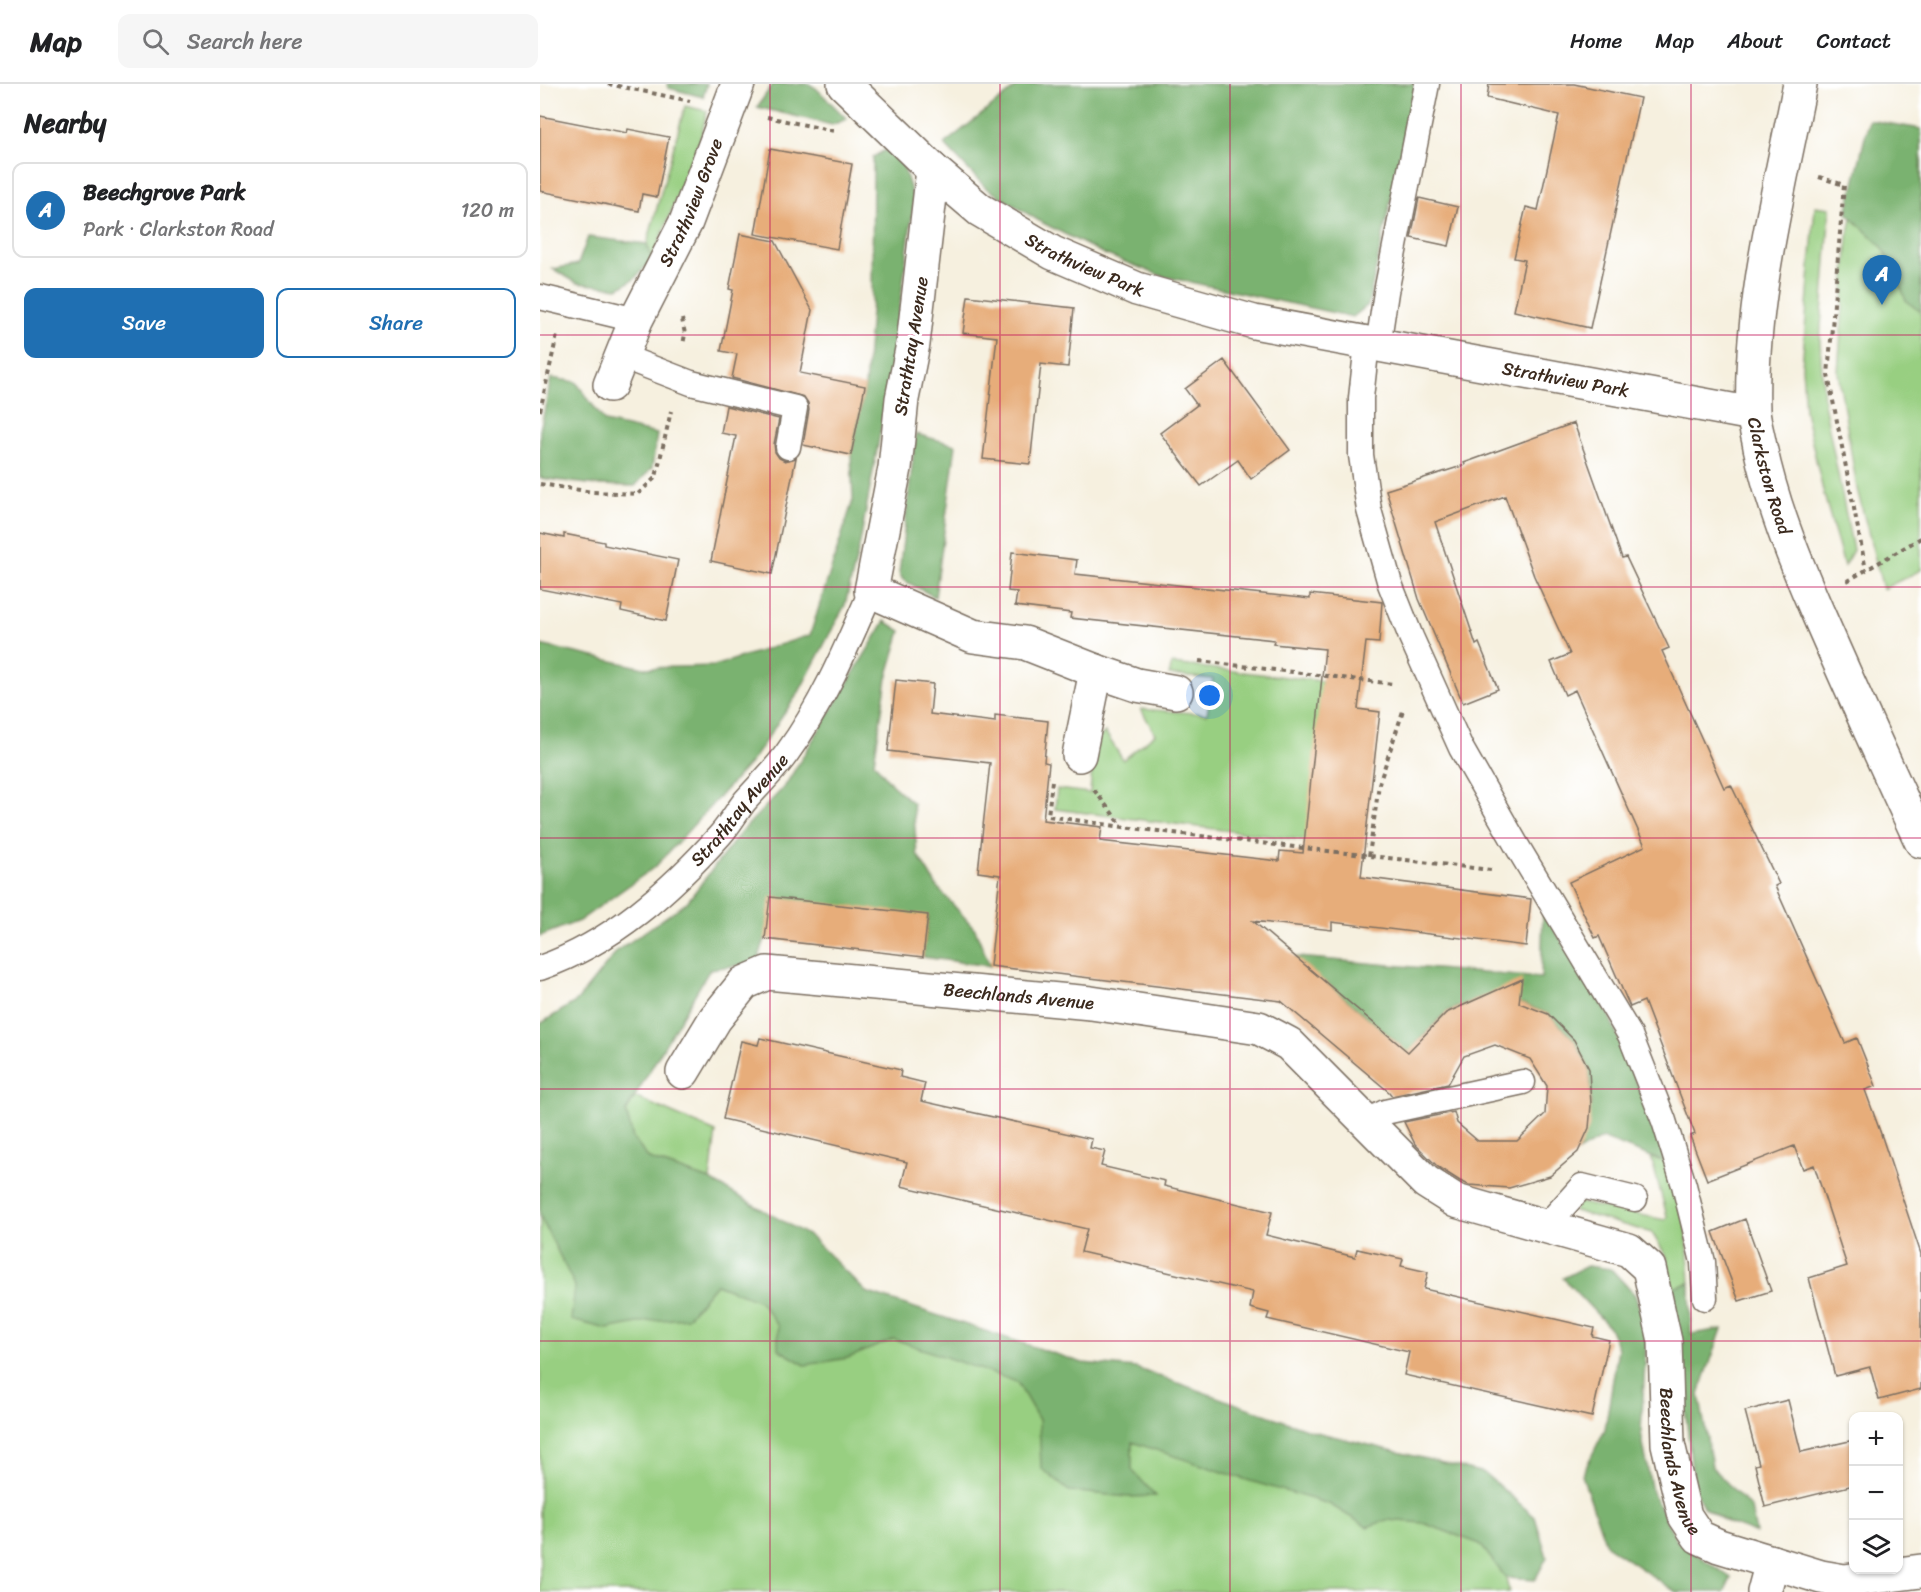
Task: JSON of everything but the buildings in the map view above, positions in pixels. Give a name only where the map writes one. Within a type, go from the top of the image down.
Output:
[{"type":"street","name":"Strathview Grove","points":[[616,370],[636,320],[686,222],[738,84]]},
{"type":"street","name":"Strathview Park","points":[[844,84],[933,170],[980,210],[1053,253],[1137,289],[1254,322],[1753,414]]},
{"type":"street","name":"Clarkston Road","points":[[1800,84],[1768,253],[1757,326],[1753,414],[1777,510],[1812,600],[1921,841]]},
{"type":"street","name":"Strathtay Avenue","points":[[871,591],[895,468],[902,399],[916,321],[933,170]]},
{"type":"street","points":[[871,591],[973,636],[1025,643],[1137,685],[1176,692]]},
{"type":"street","points":[[1079,755],[1096,671]]},
{"type":"street","name":"Beechlands Avenue","points":[[683,1072],[715,1019],[744,983],[767,973],[1091,1003],[1259,1028],[1289,1044],[1426,1182],[1456,1201],[1629,1250],[1649,1268],[1665,1341],[1668,1444],[1685,1516],[1699,1537],[1719,1546],[1768,1577],[1821,1577],[1844,1581],[1921,1571]]},
{"type":"lane","points":[[1427,84],[1386,292],[1361,398],[1361,455],[1370,510],[1390,584],[1415,647],[1461,748],[1630,1035],[1664,1121],[1687,1196],[1703,1262],[1705,1298]]},
{"type":"lane","points":[[540,297],[636,320]]},
{"type":"lane","name":"Strathview Grove","points":[[616,370],[679,378],[795,408],[788,447]]},
{"type":"lane","name":"Strathtay Avenue","points":[[540,968],[568,959],[647,907],[679,879],[723,832],[744,803],[787,753],[807,722],[839,664],[871,591]]},
{"type":"lane","points":[[1367,1121],[1385,1112],[1522,1082]]},
{"type":"lane","points":[[1546,1226],[1582,1186],[1635,1199]]},
{"type":"path","points":[[1784,166],[1844,185],[1828,375],[1866,570]]},
{"type":"path","points":[[540,484],[593,492],[638,494],[656,477],[679,378],[685,334],[679,305],[657,280]]},
{"type":"path","points":[[540,411],[564,304]]},
{"type":"path","points":[[1812,600],[1921,538]]},
{"type":"path","points":[[1188,659],[1400,685]]},
{"type":"path","points":[[1369,856],[1379,784],[1408,697]]},
{"type":"path","points":[[1123,827],[1086,779],[1079,755],[1053,771],[1048,816],[1123,827],[1500,871]]},
{"type":"green space","points":[[667,84],[707,84],[703,97],[668,88]]},
{"type":"green space","points":[[773,84],[809,84],[816,88],[847,119],[832,125],[757,107]]},
{"type":"green space","points":[[1020,84],[1416,84],[1368,305],[1353,317],[1162,276],[1104,254],[1041,222],[986,188],[944,144]]},
{"type":"green space","points":[[685,106],[707,111],[702,133],[652,260],[647,244]]},
{"type":"green space","points":[[1869,120],[1921,129],[1921,312],[1906,301],[1896,274],[1882,247],[1847,213]]},
{"type":"green space","points":[[1870,135],[1921,142],[1921,570],[1883,589],[1857,489],[1838,372],[1848,237]]},
{"type":"green space","points":[[885,150],[901,158],[914,201],[890,379],[859,548],[845,605],[799,692],[751,762],[656,866],[579,921],[540,936],[540,645],[644,668],[714,666],[810,635],[853,500],[851,455],[865,386],[872,300],[873,157]]},
{"type":"green space","points":[[1815,206],[1830,208],[1820,341],[1824,403],[1853,550],[1844,566],[1823,491],[1805,411],[1802,367]]},
{"type":"green space","points":[[588,237],[647,244],[652,260],[633,280],[618,288],[577,283],[553,269],[578,264]]},
{"type":"green space","points":[[551,378],[576,382],[605,422],[657,434],[652,468],[635,486],[596,485],[540,478],[540,431]]},
{"type":"green space","points":[[916,434],[956,445],[935,597],[903,580],[899,573]]},
{"type":"green space","points":[[885,621],[901,631],[887,678],[874,762],[892,785],[913,803],[917,854],[938,888],[975,929],[990,966],[923,957],[928,916],[765,939],[757,963],[710,969],[626,1111],[633,1139],[649,1159],[710,1180],[811,1237],[866,1292],[1083,1363],[1136,1368],[1312,1431],[1484,1473],[1535,1517],[1547,1557],[1535,1580],[1506,1578],[1480,1544],[1423,1523],[1387,1520],[1367,1527],[1329,1504],[1132,1442],[1132,1470],[1156,1496],[1128,1497],[1069,1491],[1041,1468],[1039,1420],[1017,1382],[894,1339],[848,1358],[805,1365],[778,1349],[778,1326],[760,1301],[716,1284],[687,1318],[648,1321],[607,1329],[571,1320],[575,1286],[540,1216],[540,1024],[577,1001],[617,951],[687,902],[742,831],[785,786]]},
{"type":"green space","points":[[1172,664],[1322,681],[1319,842],[1055,809],[1057,789],[1090,793],[1094,743],[1105,732],[1123,760],[1155,734],[1141,709],[1207,714],[1213,679],[1169,675]]},
{"type":"green space","points":[[1543,912],[1608,1013],[1655,1128],[1665,1162],[1602,1138],[1578,1152],[1591,1105],[1589,1069],[1574,1040],[1548,1014],[1515,1001],[1482,997],[1446,1012],[1416,1044],[1404,1082],[1374,1079],[1401,1046],[1328,984],[1286,956],[1541,978]]},
{"type":"green space","points":[[635,1097],[716,1132],[710,1180],[649,1159],[633,1139],[626,1112]]},
{"type":"green space","points":[[1651,1157],[1665,1162],[1686,1221],[1690,1283],[1672,1288],[1667,1257],[1652,1233],[1574,1211],[1576,1202],[1665,1220],[1667,1216]]},
{"type":"green space","points":[[540,1161],[636,1243],[1486,1526],[1509,1592],[540,1592]]},
{"type":"green space","points":[[1587,1266],[1611,1269],[1635,1295],[1647,1329],[1641,1432],[1652,1492],[1677,1541],[1731,1578],[1724,1592],[1676,1592],[1606,1545],[1582,1475],[1605,1429],[1618,1348],[1609,1327],[1563,1278]]},
{"type":"green space","points":[[1690,1283],[1691,1334],[1722,1329],[1699,1394],[1712,1467],[1751,1508],[1756,1533],[1728,1523],[1704,1508],[1694,1489],[1672,1288]]},
{"type":"place","name":"Beechgrove Park","points":[[1882,305]]}]
